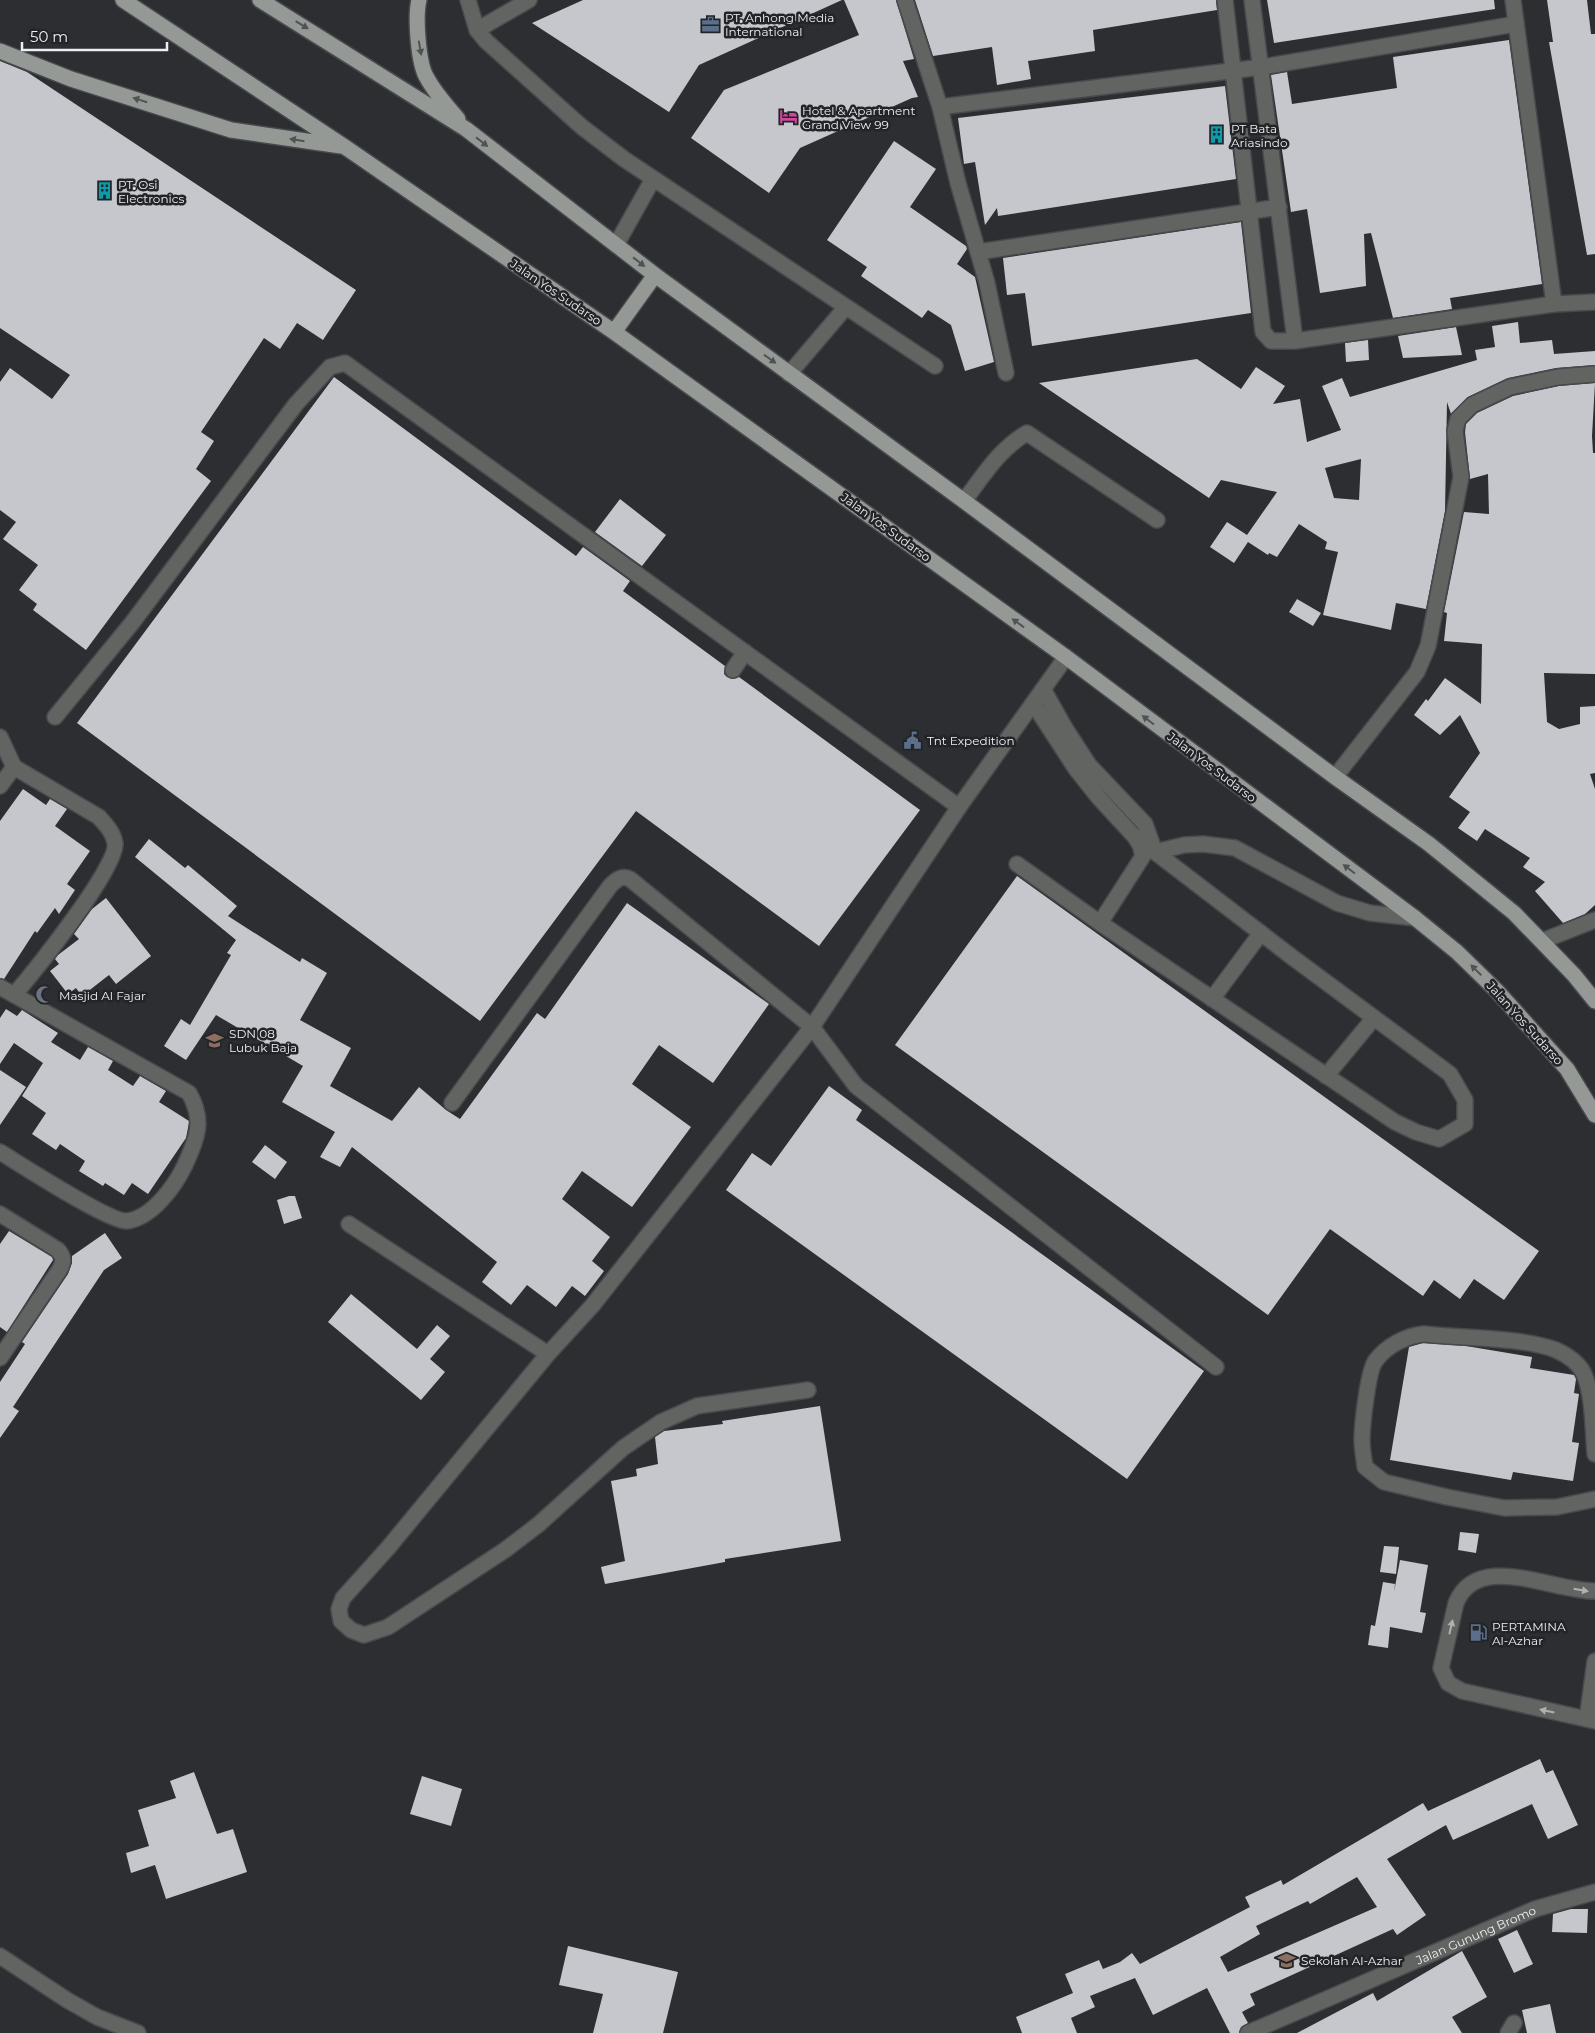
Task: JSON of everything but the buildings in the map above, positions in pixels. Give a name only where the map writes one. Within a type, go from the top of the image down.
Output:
[{"type":"main road","name":"Jalan Yos Sudarso","points":[[123,0],[345,147],[614,332],[1066,657],[1415,918],[1458,952],[1523,1020],[1567,1069],[1595,1115]]},
{"type":"main road","points":[[260,0],[466,129],[655,275],[964,501],[1335,777],[1429,844],[1514,913],[1574,975],[1595,1001]]},
{"type":"main road","points":[[419,0],[417,10],[419,41],[425,76],[466,129]]},
{"type":"main road","points":[[0,51],[71,79],[231,130],[345,147]]},
{"type":"main road","points":[[614,332],[655,275]]},
{"type":"street","points":[[468,0],[477,30],[486,41],[582,127],[653,179],[935,366]]},
{"type":"street","points":[[477,30],[529,0]]},
{"type":"street","points":[[905,0],[940,107],[958,184],[987,283],[1006,374]]},
{"type":"street","points":[[1225,0],[1263,332],[1270,341],[1295,341],[1554,304],[1595,302]]},
{"type":"street","points":[[1252,0],[1262,67],[1295,341]]},
{"type":"street","points":[[1513,0],[1554,304]]},
{"type":"street","points":[[940,107],[1262,67],[1516,24]]},
{"type":"street","points":[[616,245],[653,179]]},
{"type":"street","points":[[978,252],[1279,207]]},
{"type":"street","points":[[790,374],[846,307]]},
{"type":"street","points":[[55,717],[132,623],[296,404],[330,367],[345,363],[959,808]]},
{"type":"street","points":[[1335,777],[1417,672],[1428,646],[1461,476],[1455,431],[1458,419],[1472,405],[1510,387],[1558,377],[1595,374]]},
{"type":"street","points":[[964,501],[1011,442],[1027,433],[1157,520]]},
{"type":"street","points":[[733,670],[745,652]]},
{"type":"street","points":[[808,1390],[697,1406],[661,1422],[624,1448],[539,1524],[473,1572],[388,1628],[364,1635],[350,1630],[341,1621],[339,1609],[343,1598],[388,1548],[548,1354],[592,1306],[812,1027],[959,808],[1066,657]]},
{"type":"street","points":[[1017,864],[1100,923],[1395,1122],[1416,1132],[1439,1139],[1464,1124],[1465,1100],[1450,1074],[1155,852],[1145,824],[1089,765],[1065,728],[1044,689]]},
{"type":"street","points":[[1033,703],[1076,769],[1099,798],[1124,822],[1140,845],[1143,856],[1100,923]]},
{"type":"street","points":[[0,737],[14,766],[99,818],[110,829],[115,844],[112,859],[72,920],[36,970],[14,995]]},
{"type":"street","points":[[0,786],[14,766]]},
{"type":"street","points":[[1155,852],[1184,845],[1203,844],[1235,848],[1336,902],[1370,913],[1415,918]]},
{"type":"street","points":[[452,1103],[610,886],[618,879],[625,877],[636,882],[812,1027],[856,1086],[1216,1367]]},
{"type":"street","points":[[1542,941],[1595,920]]},
{"type":"street","points":[[1212,999],[1261,933]]},
{"type":"street","points":[[0,987],[189,1093],[197,1107],[199,1119],[196,1140],[184,1167],[166,1196],[139,1218],[124,1221],[96,1210],[0,1152]]},
{"type":"street","points":[[1326,1076],[1374,1018]]},
{"type":"street","points":[[0,1215],[54,1247],[61,1254],[63,1261],[60,1269],[0,1358]]},
{"type":"street","points":[[350,1224],[548,1354]]},
{"type":"street","points":[[1595,1454],[1588,1389],[1584,1374],[1578,1364],[1568,1356],[1555,1350],[1519,1342],[1423,1334],[1400,1340],[1375,1360],[1368,1389],[1362,1440],[1365,1468],[1384,1482],[1504,1508],[1557,1507],[1595,1499]]},
{"type":"street","points":[[1595,1591],[1497,1575],[1474,1581],[1460,1594],[1456,1603],[1441,1668],[1448,1683],[1462,1690],[1487,1698],[1591,1720],[1595,1661]]},
{"type":"street","name":"Jalan Gunung Bromo","points":[[1248,2033],[1535,1909],[1595,1892]]},
{"type":"street","points":[[0,1956],[74,2004],[138,2033]]},
{"type":"place","name":"PT. Anhong Media International","points":[[711,24]]},
{"type":"place","name":"Hotel & Apartment Grand View 99","points":[[788,117]]},
{"type":"place","name":"PT Bata Ariasindo","points":[[1217,135]]},
{"type":"place","name":"PT. Osi Electronics","points":[[104,191]]},
{"type":"place","name":"Tnt Expedition","points":[[913,740]]},
{"type":"place","name":"Masjid Al Fajar","points":[[45,995]]},
{"type":"place","name":"SDN 08 Lubuk Baja","points":[[215,1040]]},
{"type":"place","name":"PERTAMINA Al-Azhar","points":[[1478,1633]]},
{"type":"place","name":"Sekolah Al-Azhar","points":[[1287,1960]]}]
